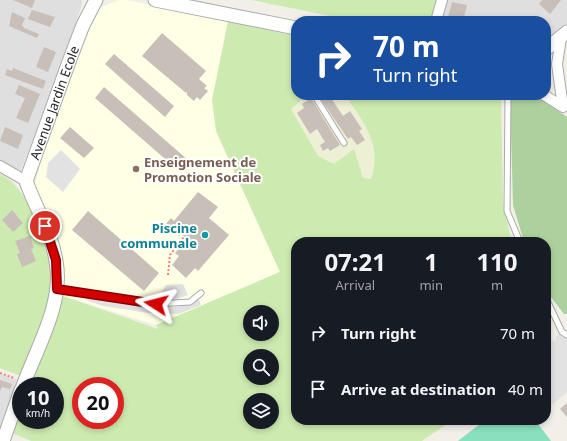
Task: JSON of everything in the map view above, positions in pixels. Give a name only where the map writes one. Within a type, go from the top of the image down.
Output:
[{"type":"street","name":"Avenue Jardin Ecole","points":[[26,181],[83,25],[89,0]]},
{"type":"street","name":"Avenue Jardin Ecole","points":[[83,25],[96,0]]},
{"type":"street","points":[[155,0],[291,27]]},
{"type":"street","points":[[437,16],[442,0]]},
{"type":"street","points":[[551,45],[564,35]]},
{"type":"street","points":[[551,99],[563,106],[557,64],[564,35]]},
{"type":"street","points":[[0,166],[26,181],[53,247],[58,275],[57,289],[51,310],[25,377]]},
{"type":"street","points":[[3,441],[12,415]]},
{"type":"lane","points":[[317,100],[344,143]]},
{"type":"lane","points":[[508,100],[507,211],[518,237]]},
{"type":"lane","points":[[57,289],[156,304],[190,302],[201,293]]},
{"type":"lane","points":[[551,309],[562,332],[567,335]]},
{"type":"path","points":[[168,275],[170,256],[184,236]]},
{"type":"path","points":[[0,373],[12,380]]},
{"type":"shaded area","points":[[0,0],[82,0],[55,84],[21,170],[0,163]]},
{"type":"shaded area","name":"Enseignement de Promotion Sociale","points":[[118,0],[127,0],[228,21],[216,131],[280,272],[156,325],[60,295],[34,189],[43,152],[95,10]]},
{"type":"shaded area","points":[[445,0],[567,0],[567,24],[551,40],[551,16],[440,16]]},
{"type":"shaded area","points":[[301,100],[348,100],[369,131],[376,166],[371,179],[363,178],[318,156],[291,109]]},
{"type":"shaded area","points":[[61,150],[80,169],[63,192],[46,177],[48,163]]},
{"type":"shaded area","points":[[183,284],[188,295],[174,300],[158,298],[166,285]]},
{"type":"shaded area","points":[[87,298],[165,308],[181,306],[199,299],[201,305],[179,314],[148,313],[103,306],[88,301]]},
{"type":"shaded area","points":[[567,330],[567,392],[551,406],[551,340],[556,342],[556,336]]},
{"type":"shaded area","points":[[0,374],[12,378],[12,394],[0,429]]},
{"type":"green space","points":[[251,0],[436,0],[432,16],[330,16]]},
{"type":"green space","points":[[228,21],[291,35],[291,100],[301,100],[291,109],[318,156],[334,164],[354,149],[363,178],[371,179],[375,156],[373,145],[364,124],[348,100],[501,100],[503,204],[511,237],[291,237],[291,425],[446,425],[422,441],[31,441],[12,433],[13,429],[64,429],[64,377],[31,377],[60,295],[158,329],[156,325],[280,272],[216,131],[212,100]]},
{"type":"green space","points":[[510,100],[543,100],[567,117],[567,314],[564,314],[551,297],[551,237],[523,237],[513,205]]},
{"type":"green space","points":[[0,174],[11,181],[20,190],[44,237],[52,261],[53,275],[48,304],[21,376],[0,368]]},
{"type":"green space","points":[[479,425],[539,425],[551,441],[458,441]]},
{"type":"building","points":[[13,0],[35,0],[32,8]]},
{"type":"building","points":[[542,0],[561,0],[550,14],[539,4]]},
{"type":"building","points":[[452,2],[467,5],[464,16],[448,16]]},
{"type":"building","points":[[32,10],[55,17],[50,27],[28,19]]},
{"type":"building","points":[[12,12],[25,18],[22,25],[24,28],[39,34],[37,38],[9,26]]},
{"type":"building","points":[[162,33],[206,71],[199,79],[207,86],[204,88],[208,91],[200,100],[197,97],[194,101],[187,95],[187,92],[186,93],[142,56]]},
{"type":"building","points":[[44,47],[56,52],[48,72],[36,67]]},
{"type":"building","points":[[114,54],[174,106],[165,117],[105,64]]},
{"type":"building","points":[[13,68],[46,81],[43,89],[5,75],[7,69],[12,71]]},
{"type":"building","points":[[19,85],[40,94],[28,123],[16,118],[25,98],[15,94]]},
{"type":"building","points":[[104,87],[188,160],[179,171],[95,98]]},
{"type":"building","points":[[308,100],[312,100],[340,145],[330,151],[328,148],[323,151],[320,145],[325,142],[317,129],[310,134],[297,113],[304,108],[302,104]]},
{"type":"building","points":[[321,100],[332,100],[343,116],[350,111],[362,129],[359,131],[365,140],[357,145],[351,137],[348,139]]},
{"type":"building","points":[[5,127],[23,135],[18,149],[0,141]]},
{"type":"building","points":[[70,127],[94,148],[84,158],[60,138]]},
{"type":"building","points":[[190,174],[197,180],[194,184],[187,178]]},
{"type":"building","name":"Piscine communale","points":[[198,192],[218,207],[209,218],[229,235],[198,271],[195,268],[186,278],[172,265],[179,256],[175,253],[188,239],[181,234],[179,236],[166,224],[171,218],[174,221]]},
{"type":"building","points":[[12,210],[23,223],[13,232],[2,220]]},
{"type":"building","points":[[88,211],[159,273],[144,291],[72,230]]},
{"type":"building","points":[[30,236],[34,248],[31,249],[36,261],[22,267],[17,254],[20,253],[15,241]]},
{"type":"building","points":[[0,380],[12,384],[10,389],[2,387],[0,391]]},
{"type":"building","points":[[567,403],[567,417],[560,409]]},
{"type":"place","name":"Enseignement de Promotion Sociale","points":[[136,169]]},
{"type":"place","name":"Piscine communale","points":[[205,235]]},
{"type":"route","points":[[45,226],[56,260],[58,275],[57,289],[156,304]]}]
